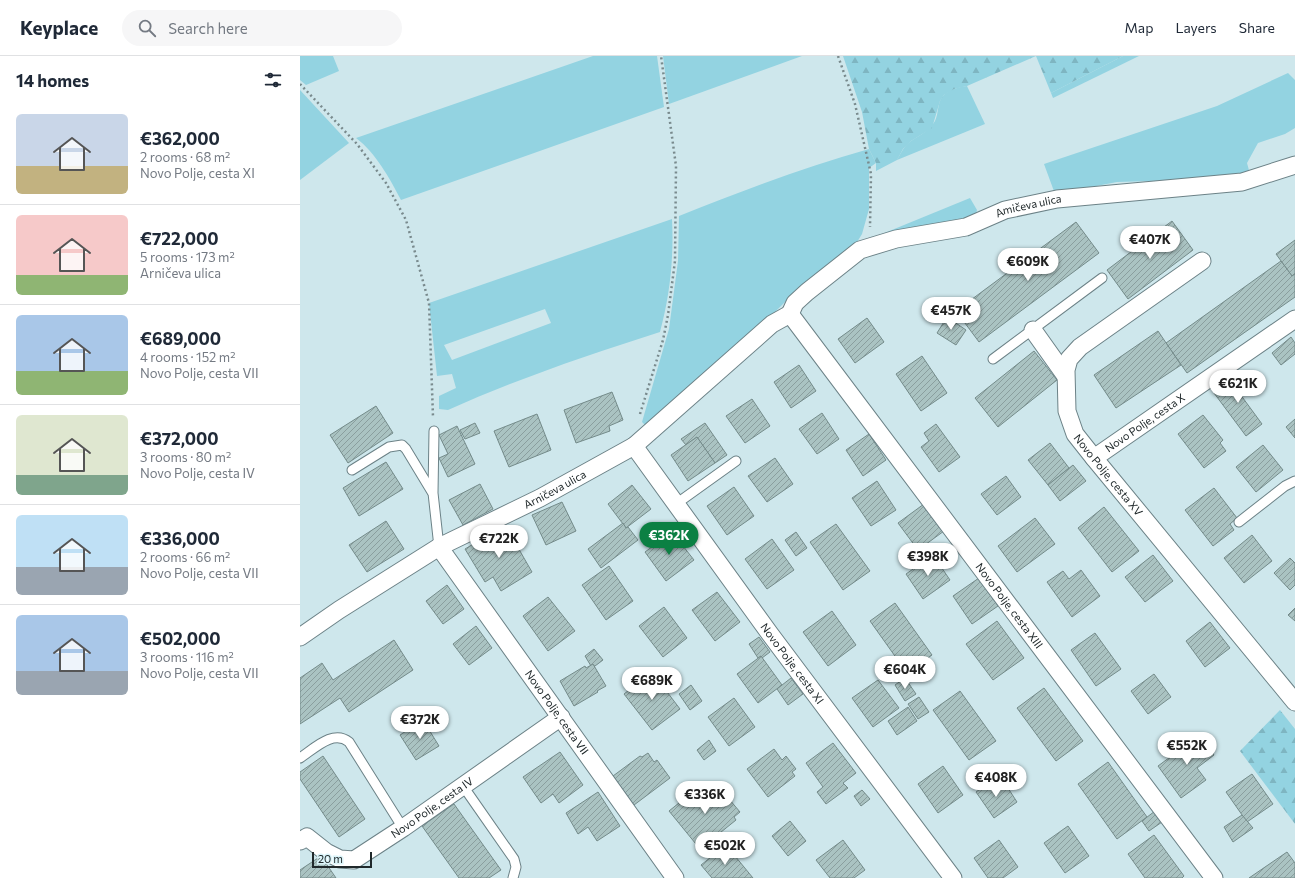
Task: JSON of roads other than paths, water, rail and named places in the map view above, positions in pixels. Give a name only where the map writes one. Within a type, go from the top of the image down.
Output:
[{"type":"street","name":"Amičeva ulica","points":[[790,314],[795,303],[807,292],[860,250],[896,239],[966,227],[1005,210],[1030,204],[1057,199],[1242,182],[1295,165]]},
{"type":"street","name":"Novo Polje, cesta XV","points":[[1202,261],[1080,347],[1069,359],[1065,375],[1067,411],[1075,434],[1295,702]]},
{"type":"street","name":"Arničeva ulica","points":[[300,637],[339,610],[439,547],[540,498],[634,446],[772,324],[790,314]]},
{"type":"street","name":"Novo Polje, cesta XIII","points":[[790,314],[1214,878]]},
{"type":"street","name":"Novo Polje, cesta X","points":[[1094,458],[1295,319]]},
{"type":"street","points":[[1033,330],[1065,375]]},
{"type":"street","name":"Novo Polje, cesta XI","points":[[634,446],[770,634],[953,878]]},
{"type":"street","name":"Novo Polje, cesta VII","points":[[439,547],[675,878]]},
{"type":"street","name":"Novo Polje, cesta IV","points":[[302,835],[326,852],[340,859],[354,860],[403,828],[561,717]]},
{"type":"lane","points":[[992,359],[1102,278]]},
{"type":"lane","points":[[434,431],[433,493],[439,547]]},
{"type":"lane","points":[[352,470],[389,447],[402,445],[433,493]]},
{"type":"lane","points":[[676,504],[736,461]]},
{"type":"lane","points":[[1239,522],[1285,486],[1295,481]]},
{"type":"lane","points":[[300,758],[328,739],[337,736],[350,742],[403,828]]},
{"type":"lane","points":[[463,786],[514,859],[516,868],[513,878]]}]
